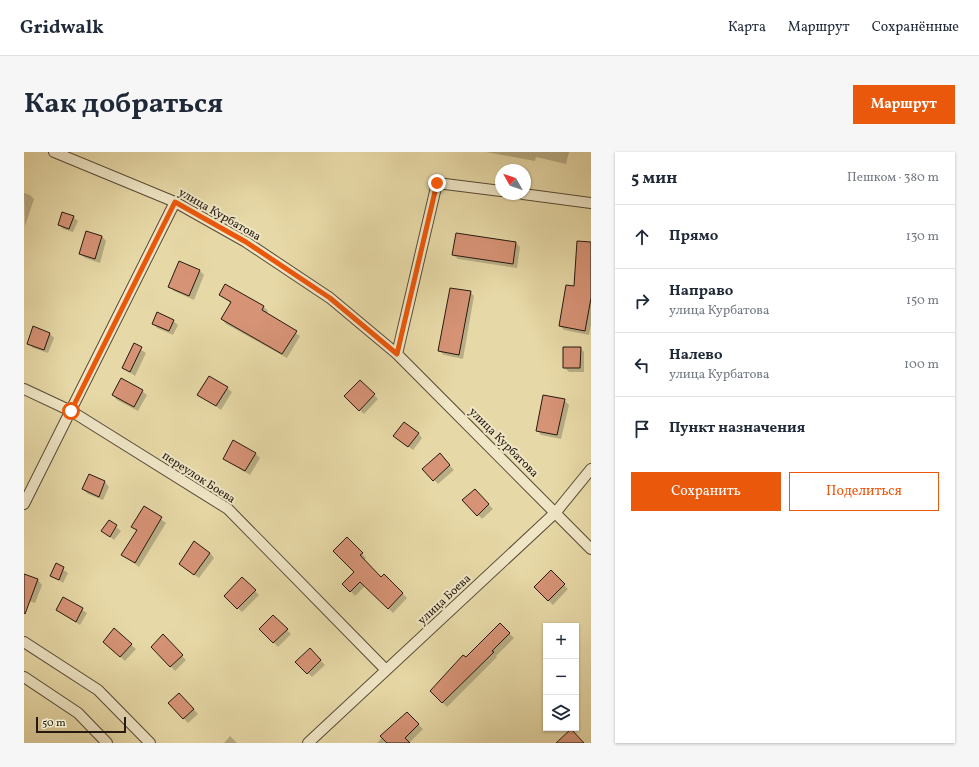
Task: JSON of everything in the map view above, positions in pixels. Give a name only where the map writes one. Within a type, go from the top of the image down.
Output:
[{"type":"street","name":"улица Курбатова","points":[[54,152],[175,202],[246,242],[330,298],[397,354],[556,512],[591,549]]},
{"type":"street","points":[[397,354],[437,183],[495,190]]},
{"type":"street","points":[[531,195],[591,203]]},
{"type":"street","points":[[24,504],[175,202]]},
{"type":"street","name":"переулок Боева","points":[[24,389],[71,411],[228,509],[386,670]]},
{"type":"street","name":"улица Боева","points":[[308,743],[556,512],[589,474],[591,468]]},
{"type":"street","points":[[24,642],[98,690],[150,743]]},
{"type":"street","points":[[24,677],[78,714],[108,743]]},
{"type":"building","points":[[62,212],[74,216],[69,229],[58,225]]},
{"type":"building","points":[[86,231],[102,236],[95,259],[79,254]]},
{"type":"building","points":[[456,233],[516,242],[513,264],[452,255]]},
{"type":"building","points":[[577,241],[591,242],[591,298],[585,331],[559,326],[566,285],[574,286]]},
{"type":"building","points":[[179,261],[200,270],[189,296],[168,287]]},
{"type":"building","points":[[225,284],[264,306],[262,310],[297,331],[282,354],[221,319],[231,302],[219,295]]},
{"type":"building","points":[[450,288],[471,291],[459,355],[438,351]]},
{"type":"building","points":[[157,312],[174,320],[169,331],[152,324]]},
{"type":"building","points":[[33,326],[50,333],[44,350],[27,344]]},
{"type":"building","points":[[134,343],[142,347],[130,372],[122,368]]},
{"type":"building","points":[[563,347],[581,347],[580,368],[563,368]]},
{"type":"building","points":[[209,376],[228,387],[216,406],[197,395]]},
{"type":"building","points":[[121,378],[143,390],[134,407],[112,395]]},
{"type":"building","points":[[360,380],[375,394],[359,411],[344,396]]},
{"type":"building","points":[[543,395],[565,399],[557,435],[536,431]]},
{"type":"building","points":[[404,422],[419,433],[408,447],[393,436]]},
{"type":"building","points":[[233,440],[256,453],[245,471],[223,459]]},
{"type":"building","points":[[440,453],[450,465],[433,481],[422,469]]},
{"type":"building","points":[[89,474],[105,481],[99,497],[82,489]]},
{"type":"building","points":[[475,489],[489,504],[477,516],[462,500]]},
{"type":"building","points":[[144,506],[162,517],[135,563],[121,555],[137,530],[131,527]]},
{"type":"building","points":[[109,520],[117,525],[110,537],[101,531]]},
{"type":"building","points":[[347,537],[363,553],[360,555],[381,577],[384,574],[403,593],[388,609],[360,582],[350,592],[342,584],[354,572],[333,551]]},
{"type":"building","points":[[194,541],[210,553],[194,575],[179,564]]},
{"type":"building","points":[[56,563],[64,567],[59,580],[50,576]]},
{"type":"building","points":[[551,570],[565,584],[548,601],[534,587]]},
{"type":"building","points":[[24,574],[38,579],[25,614],[24,613]]},
{"type":"building","points":[[242,577],[256,590],[237,609],[224,596]]},
{"type":"building","points":[[63,597],[83,608],[76,622],[56,610]]},
{"type":"building","points":[[273,615],[288,629],[273,643],[259,629]]},
{"type":"building","points":[[500,623],[510,633],[492,651],[494,652],[442,703],[430,691],[463,655],[466,657]]},
{"type":"building","points":[[114,628],[132,644],[120,657],[103,642]]},
{"type":"building","points":[[163,634],[183,655],[170,667],[151,647]]},
{"type":"building","points":[[310,648],[321,660],[307,674],[295,662]]},
{"type":"building","points":[[179,693],[194,709],[183,719],[168,703]]},
{"type":"building","points":[[407,712],[419,724],[405,738],[410,743],[387,743],[380,736]]},
{"type":"building","points":[[569,731],[573,731],[584,743],[556,743]]},
{"type":"route","points":[[71,411],[175,202],[246,242],[330,298],[397,354],[437,183]]}]
